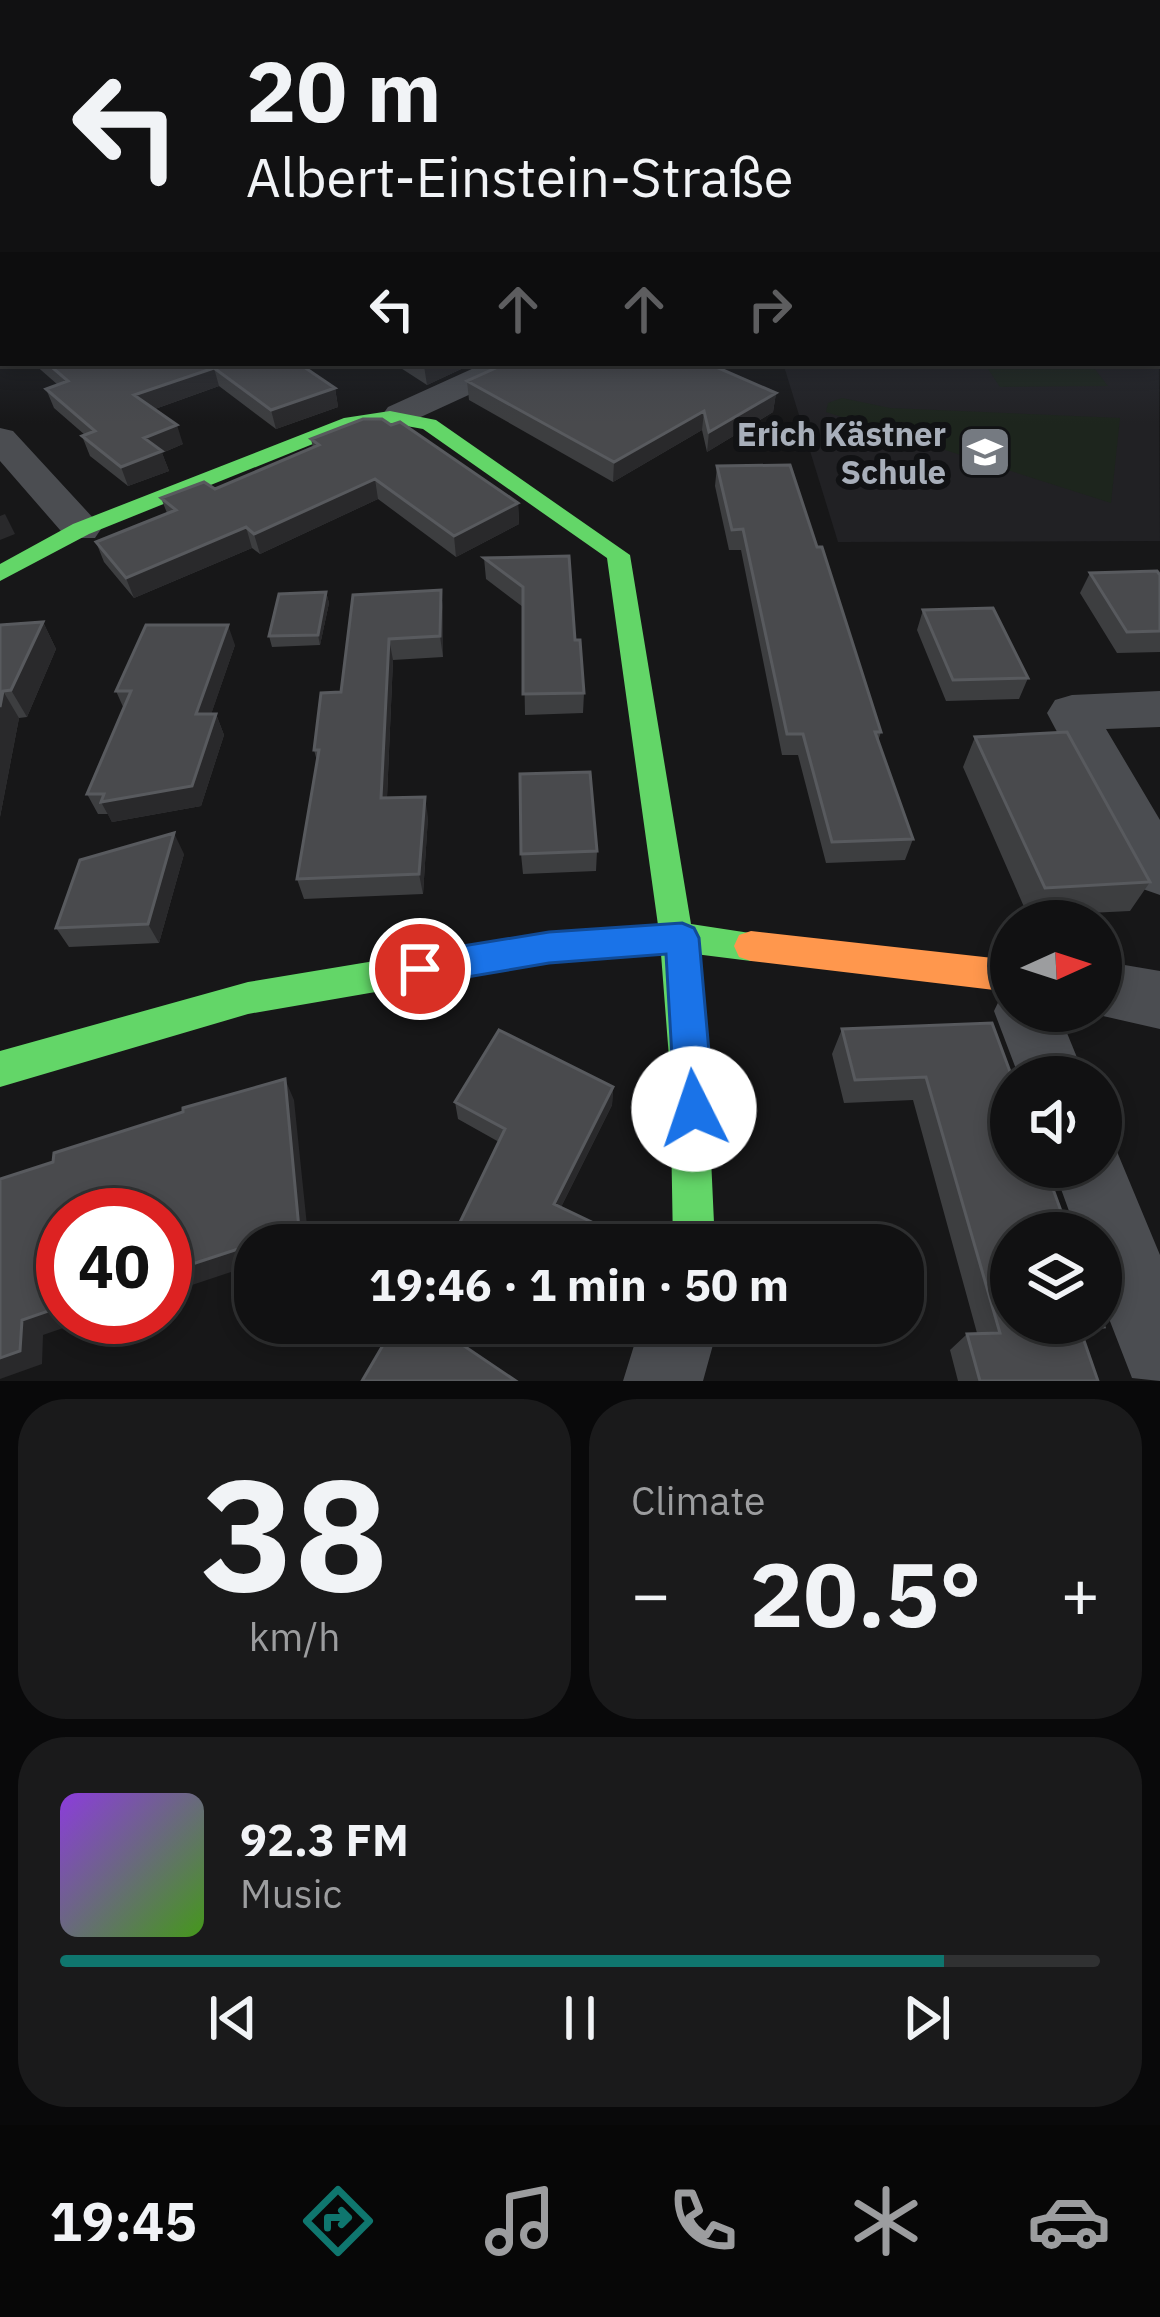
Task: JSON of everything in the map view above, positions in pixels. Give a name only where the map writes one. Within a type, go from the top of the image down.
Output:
[{"type":"street","points":[[0,574],[81,529],[351,422],[400,414],[505,366]]},
{"type":"street","points":[[400,414],[429,424],[618,555],[682,938],[698,1152],[695,1224]]},
{"type":"street","points":[[0,439],[81,529]]},
{"type":"street","points":[[1160,709],[1072,713],[1160,871]]},
{"type":"street","points":[[0,1069],[248,998],[549,947],[682,938],[990,974]]},
{"type":"street","points":[[1122,994],[1160,1000]]},
{"type":"street","points":[[1096,1188],[1160,1350]]},
{"type":"street","points":[[664,1381],[674,1344]]},
{"type":"shaded area","name":"Erich Kästner Schule","points":[[784,366],[1159,366],[1160,541],[838,542]]},
{"type":"shaded area","points":[[986,366],[1092,366],[1108,386],[1000,387]]},
{"type":"shaded area","points":[[842,398],[890,408],[1120,418],[1111,503],[826,412],[828,403]]},
{"type":"building","points":[[50,366],[302,366],[335,388],[271,410],[214,368],[134,395],[177,425],[144,438],[162,451],[121,467],[82,436],[95,431],[46,389],[68,381]]},
{"type":"building","points":[[500,366],[714,366],[776,393],[709,432],[704,411],[614,462],[467,381]]},
{"type":"building","points":[[363,419],[382,419],[391,425],[400,422],[518,503],[454,536],[375,479],[254,534],[246,527],[126,578],[96,542],[176,510],[161,498],[204,482],[215,489],[319,445],[311,439]]},
{"type":"building","points":[[790,465],[817,547],[822,547],[881,732],[875,732],[913,839],[832,842],[803,734],[787,734],[743,529],[732,530],[717,466]]},
{"type":"building","points":[[569,556],[584,693],[523,694],[523,587],[484,558]]},
{"type":"building","points":[[1157,571],[1160,631],[1127,632],[1090,573]]},
{"type":"building","points":[[441,590],[440,636],[389,639],[381,798],[425,797],[419,874],[297,879],[319,750],[314,750],[321,693],[341,692],[353,595]]},
{"type":"building","points":[[326,592],[318,635],[269,636],[279,594]]},
{"type":"building","points":[[993,608],[1028,678],[953,680],[923,610]]},
{"type":"building","points":[[43,622],[11,690],[3,691],[0,707],[0,625]]},
{"type":"building","points":[[146,625],[228,625],[196,714],[216,714],[192,786],[101,802],[104,794],[87,794],[131,691],[116,691]]},
{"type":"building","points":[[1067,732],[1150,882],[1045,888],[975,737]]},
{"type":"building","points":[[590,772],[597,851],[521,854],[520,774]]},
{"type":"building","points":[[174,833],[148,924],[56,928],[80,860]]},
{"type":"building","points":[[990,1023],[990,1032],[995,1032],[1004,1056],[990,1056],[990,1188],[1053,1188],[1061,1212],[990,1212],[990,1298],[926,1077],[855,1080],[842,1029]]},
{"type":"building","points":[[499,1030],[613,1087],[554,1204],[596,1224],[459,1224],[505,1129],[455,1102]]},
{"type":"building","points":[[285,1079],[299,1224],[234,1224],[234,1250],[192,1264],[192,1188],[36,1188],[36,1315],[22,1320],[20,1351],[0,1358],[0,1179],[53,1162],[54,1153],[183,1112],[183,1108]]},
{"type":"building","points":[[990,1333],[990,1344],[1085,1344],[1098,1381],[980,1381],[967,1334]]},
{"type":"building","points":[[384,1344],[461,1344],[516,1381],[362,1381]]},
{"type":"traffic: fast","points":[[0,574],[81,529],[351,422],[390,417],[429,424],[618,555],[660,813],[681,984],[694,1224]]},
{"type":"traffic: fast","points":[[0,1069],[248,998],[549,947],[682,938],[751,946]]},
{"type":"traffic: slow","points":[[751,946],[990,974]]},
{"type":"place","name":"Erich Kästner Schule","points":[[985,452]]},
{"type":"route","points":[[420,969],[549,947],[682,938],[694,1109]]}]
